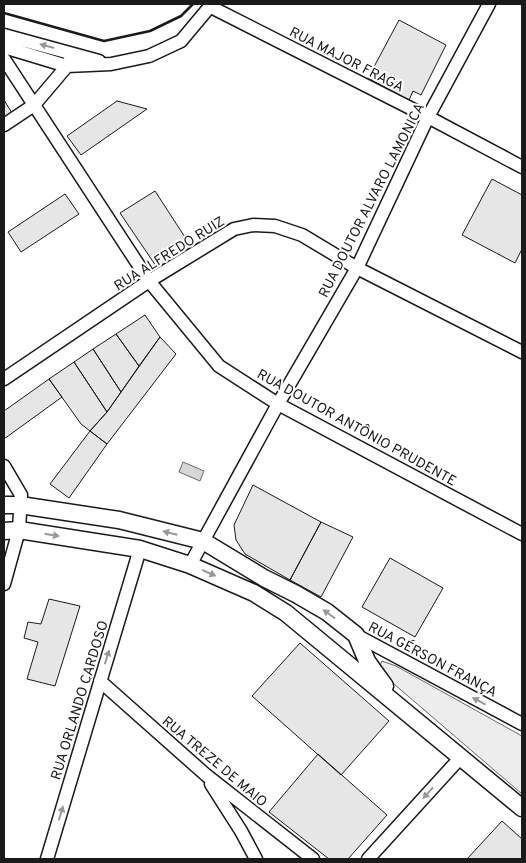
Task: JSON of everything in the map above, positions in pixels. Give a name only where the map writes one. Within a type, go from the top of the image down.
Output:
[{"type":"street","name":"RUA DOUTOR ALVARO LAMONICA","points":[[190,565],[278,404],[357,268],[428,117],[489,4]]},
{"type":"street","name":"RUA MAJOR FRAGA","points":[[212,5],[522,167]]},
{"type":"street","points":[[4,47],[67,66],[111,64],[149,56],[181,41],[212,5]]},
{"type":"street","points":[[4,35],[111,64]]},
{"type":"street","points":[[4,125],[34,105],[67,66],[73,54]]},
{"type":"street","name":"RUA DOUTOR ANTÔNIO PRUDENTE","points":[[4,59],[150,281],[220,366],[278,404],[522,534]]},
{"type":"street","name":"RUA ALFREDO RUIZ","points":[[4,379],[150,281],[234,229],[253,225],[275,226],[302,235],[357,268],[522,352]]},
{"type":"street","points":[[4,466],[21,495],[12,531],[4,584]]},
{"type":"street","points":[[4,505],[20,505],[119,520],[203,541],[264,578],[327,612],[358,639],[367,660],[400,707]]},
{"type":"street","points":[[12,531],[140,549],[190,565],[254,593],[286,613],[522,808]]},
{"type":"street","name":"RUA ORLANDO CARDOSO","points":[[47,859],[140,549]]},
{"type":"street","points":[[338,657],[354,649],[358,639]]},
{"type":"street","name":"RUA GÉRSON FRANÇA","points":[[358,639],[522,724]]},
{"type":"street","name":"RUA TREZE DE MAIO","points":[[100,681],[206,775],[313,859]]},
{"type":"street","points":[[368,859],[461,757]]},
{"type":"street","points":[[206,775],[256,859]]},
{"type":"street","points":[[241,831],[260,819]]},
{"type":"shaded area","points":[[183,462],[204,471],[200,481],[179,472]]},
{"type":"shaded area","points":[[382,661],[396,666],[522,736],[522,794],[387,678],[378,669]]},
{"type":"building","points":[[399,20],[446,45],[421,95],[413,91],[409,100],[368,78]]},
{"type":"building","points":[[4,100],[12,113],[4,119]]},
{"type":"building","points":[[117,101],[147,109],[81,155],[67,136]]},
{"type":"building","points":[[492,179],[522,195],[522,249],[515,263],[462,235]]},
{"type":"building","points":[[155,191],[192,248],[164,269],[156,266],[120,213]]},
{"type":"building","points":[[65,194],[79,214],[21,252],[8,232]]},
{"type":"building","points":[[145,315],[160,337],[139,366],[116,334]]},
{"type":"building","points":[[116,334],[139,366],[121,392],[93,349]]},
{"type":"building","points":[[160,337],[176,354],[107,444],[90,431],[107,412]]},
{"type":"building","points":[[93,349],[121,392],[107,412],[74,362]]},
{"type":"building","points":[[74,362],[107,412],[90,431],[81,424],[49,379]]},
{"type":"building","points":[[49,379],[62,397],[4,439],[4,411]]},
{"type":"building","points":[[90,431],[107,444],[69,498],[50,484]]},
{"type":"building","points":[[253,485],[321,522],[290,580],[245,554],[236,540],[234,525]]},
{"type":"building","points":[[321,522],[353,537],[321,597],[290,580]]},
{"type":"building","points":[[390,558],[443,588],[415,637],[362,607]]},
{"type":"building","points":[[49,599],[80,606],[55,686],[27,679],[38,642],[24,638],[28,622],[41,624]]},
{"type":"building","points":[[300,643],[389,721],[341,775],[252,696]]},
{"type":"building","points":[[318,754],[387,815],[348,859],[329,859],[269,812]]},
{"type":"building","points":[[502,821],[522,839],[522,859],[467,859]]},
{"type":"wall","points":[[4,13],[104,41],[150,31],[181,16],[193,4]]}]
